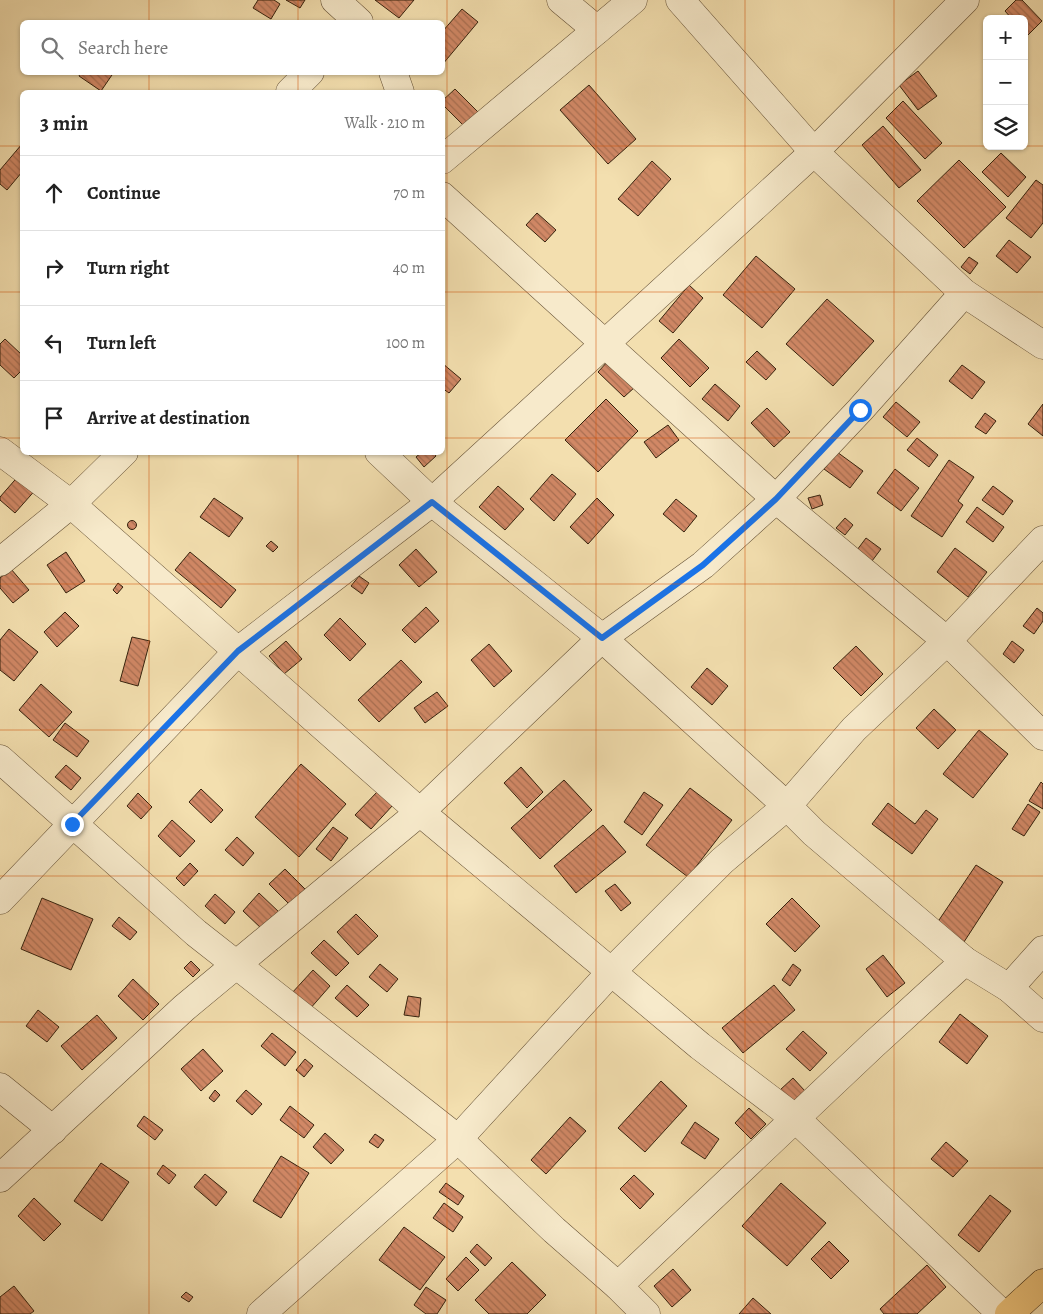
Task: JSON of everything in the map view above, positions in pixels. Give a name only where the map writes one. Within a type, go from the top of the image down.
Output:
[{"type":"highway","points":[[1009,1314],[1043,1283]]},
{"type":"street","points":[[335,0],[357,20]]},
{"type":"street","points":[[561,0],[597,30]]},
{"type":"street","points":[[445,157],[633,0]]},
{"type":"street","points":[[680,0],[814,152],[964,293],[1043,345]]},
{"type":"street","points":[[0,900],[238,651],[432,502],[814,152],[966,0]]},
{"type":"street","points":[[292,90],[307,75]]},
{"type":"street","points":[[394,75],[399,90]]},
{"type":"street","points":[[445,199],[776,499],[947,641],[1043,736]]},
{"type":"street","points":[[0,1178],[184,1008],[420,812],[602,638],[703,565],[776,499],[860,410],[964,293]]},
{"type":"street","points":[[0,451],[70,504],[420,812],[700,1046],[796,1119],[1002,1314]]},
{"type":"street","points":[[0,562],[70,504],[121,455]]},
{"type":"street","points":[[382,455],[432,502],[602,638],[787,806],[814,833],[965,962],[1009,988],[1043,1018]]},
{"type":"street","points":[[261,1314],[458,1139],[611,972],[722,861],[787,806],[854,729],[947,641],[1043,540]]},
{"type":"street","points":[[0,759],[196,933],[458,1139],[646,1314]]},
{"type":"street","points":[[1009,988],[1043,950]]},
{"type":"street","points":[[618,1286],[873,1045],[965,962]]},
{"type":"street","points":[[0,1087],[53,1130]]},
{"type":"building","points":[[258,0],[274,0],[280,4],[271,19],[253,8]]},
{"type":"building","points":[[286,0],[305,0],[300,8]]},
{"type":"building","points":[[375,0],[414,0],[399,18]]},
{"type":"building","points":[[1016,0],[1022,0],[1042,21],[1028,35],[1028,15],[1008,15],[1005,11]]},
{"type":"building","points":[[462,9],[478,22],[445,61],[445,29]]},
{"type":"building","points":[[918,71],[937,96],[918,110],[899,85]]},
{"type":"building","points":[[80,75],[112,75],[102,90]]},
{"type":"building","points":[[589,85],[636,139],[608,164],[560,110]]},
{"type":"building","points":[[455,89],[478,112],[464,126],[445,107],[445,98]]},
{"type":"building","points":[[903,101],[942,143],[925,159],[886,118]]},
{"type":"building","points":[[883,126],[921,170],[899,188],[862,145]]},
{"type":"building","points":[[20,146],[20,174],[7,190],[0,184],[0,170]]},
{"type":"building","points":[[1001,153],[1026,177],[1008,197],[982,172]]},
{"type":"building","points":[[959,160],[1006,207],[964,248],[917,201]]},
{"type":"building","points":[[652,161],[671,179],[638,216],[618,199]]},
{"type":"building","points":[[1036,180],[1043,185],[1043,223],[1031,238],[1006,218]]},
{"type":"building","points":[[537,213],[556,230],[545,242],[526,225]]},
{"type":"building","points":[[1009,240],[1031,257],[1017,273],[996,256]]},
{"type":"building","points":[[756,256],[795,289],[762,328],[723,295]]},
{"type":"building","points":[[969,257],[978,263],[970,274],[961,267]]},
{"type":"building","points":[[689,285],[703,298],[673,333],[659,321]]},
{"type":"building","points":[[827,299],[874,341],[833,386],[786,344]]},
{"type":"building","points":[[5,339],[20,353],[20,372],[14,378],[0,365],[0,344]]},
{"type":"building","points":[[679,339],[709,368],[690,387],[661,358]]},
{"type":"building","points":[[757,351],[776,369],[766,380],[746,362]]},
{"type":"building","points":[[608,361],[635,387],[624,397],[598,372]]},
{"type":"building","points":[[962,365],[985,382],[972,399],[949,381]]},
{"type":"building","points":[[445,366],[461,379],[449,393],[445,390]]},
{"type":"building","points":[[715,384],[740,406],[728,421],[702,399]]},
{"type":"building","points":[[606,399],[638,431],[598,472],[565,440]]},
{"type":"building","points":[[896,402],[920,422],[907,437],[883,417]]},
{"type":"building","points":[[1043,404],[1043,436],[1028,424]]},
{"type":"building","points":[[767,408],[790,432],[774,447],[751,423]]},
{"type":"building","points":[[985,413],[996,421],[986,434],[975,427]]},
{"type":"building","points":[[668,425],[679,440],[656,458],[644,442]]},
{"type":"building","points":[[917,438],[938,455],[929,467],[907,450]]},
{"type":"building","points":[[837,452],[863,471],[850,488],[824,469]]},
{"type":"building","points":[[418,455],[436,456],[424,467],[416,457]]},
{"type":"building","points":[[949,460],[974,477],[958,501],[963,505],[942,537],[911,516]]},
{"type":"building","points":[[895,469],[919,488],[901,511],[877,493]]},
{"type":"building","points":[[21,473],[38,487],[15,513],[0,500],[0,497]]},
{"type":"building","points":[[552,474],[576,494],[554,521],[530,499]]},
{"type":"building","points":[[498,486],[524,509],[505,530],[479,507]]},
{"type":"building","points":[[993,486],[1013,501],[1003,515],[982,500]]},
{"type":"building","points":[[820,495],[823,505],[812,509],[808,498]]},
{"type":"building","points":[[214,498],[243,518],[229,537],[200,517]]},
{"type":"building","points":[[597,498],[614,515],[588,544],[570,527]]},
{"type":"building","points":[[676,499],[697,516],[684,532],[663,514]]},
{"type":"building","points":[[977,507],[1004,527],[993,542],[966,522]]},
{"type":"building","points":[[845,518],[853,525],[845,535],[836,528]]},
{"type":"building","points":[[132,520],[137,525],[132,530],[127,525]]},
{"type":"building","points":[[866,538],[881,549],[872,561],[857,550]]},
{"type":"building","points":[[271,541],[278,547],[273,552],[266,546]]},
{"type":"building","points":[[955,548],[987,572],[968,597],[937,572]]},
{"type":"building","points":[[416,549],[437,572],[419,587],[399,565]]},
{"type":"building","points":[[66,552],[85,581],[66,593],[47,565]]},
{"type":"building","points":[[190,552],[236,590],[221,608],[175,570]]},
{"type":"building","points":[[11,569],[29,590],[13,603],[0,588],[0,578]]},
{"type":"building","points":[[359,576],[369,583],[362,594],[351,586]]},
{"type":"building","points":[[118,583],[123,587],[117,594],[113,590]]},
{"type":"building","points":[[426,607],[439,621],[415,643],[402,630]]},
{"type":"building","points":[[1037,608],[1043,613],[1043,621],[1034,634],[1023,626]]},
{"type":"building","points":[[65,612],[79,626],[57,647],[44,632]]},
{"type":"building","points":[[340,618],[366,644],[350,661],[324,635]]},
{"type":"building","points":[[9,629],[38,652],[14,681],[0,670],[0,640]]},
{"type":"building","points":[[132,637],[150,641],[138,686],[120,681]]},
{"type":"building","points":[[286,641],[302,659],[284,674],[269,656]]},
{"type":"building","points":[[1012,641],[1024,650],[1014,663],[1003,654]]},
{"type":"building","points":[[489,644],[512,671],[494,687],[471,660]]},
{"type":"building","points":[[856,646],[883,674],[861,696],[833,668]]},
{"type":"building","points":[[401,660],[422,682],[379,722],[358,700]]},
{"type":"building","points":[[707,668],[728,686],[712,705],[691,687]]},
{"type":"building","points":[[41,684],[72,712],[49,737],[19,710]]},
{"type":"building","points":[[437,692],[448,706],[425,723],[414,708]]},
{"type":"building","points":[[934,709],[956,730],[938,749],[916,728]]},
{"type":"building","points":[[65,723],[89,741],[77,757],[53,740]]},
{"type":"building","points":[[979,730],[1008,754],[973,798],[943,774]]},
{"type":"building","points":[[301,764],[346,804],[299,857],[255,817]]},
{"type":"building","points":[[66,765],[81,778],[71,790],[55,777]]},
{"type":"building","points":[[521,767],[543,792],[527,808],[504,783]]},
{"type":"building","points":[[564,780],[592,810],[540,859],[511,828]]},
{"type":"building","points":[[1041,782],[1043,784],[1043,809],[1029,801]]},
{"type":"building","points":[[690,788],[732,820],[688,877],[646,845]]},
{"type":"building","points":[[201,789],[223,810],[211,823],[189,802]]},
{"type":"building","points":[[378,791],[393,805],[371,829],[355,815]]},
{"type":"building","points":[[644,792],[663,805],[642,835],[624,822]]},
{"type":"building","points":[[138,793],[152,807],[141,819],[127,806]]},
{"type":"building","points":[[888,803],[915,824],[926,810],[938,819],[912,854],[872,824]]},
{"type":"building","points":[[1028,804],[1040,812],[1024,836],[1012,829]]},
{"type":"building","points":[[172,820],[195,841],[180,857],[158,836]]},
{"type":"building","points":[[603,825],[626,852],[576,893],[554,866]]},
{"type":"building","points":[[333,827],[348,838],[331,861],[316,849]]},
{"type":"building","points":[[237,837],[254,853],[243,866],[225,850]]},
{"type":"building","points":[[190,863],[198,871],[184,886],[176,878]]},
{"type":"building","points":[[976,865],[1003,882],[962,945],[935,926]]},
{"type":"building","points":[[285,869],[306,890],[290,905],[269,884]]},
{"type":"building","points":[[615,884],[631,903],[621,911],[605,891]]},
{"type":"building","points":[[259,893],[280,913],[263,930],[243,911]]},
{"type":"building","points":[[215,894],[235,912],[225,924],[205,906]]},
{"type":"building","points":[[42,898],[93,919],[71,970],[21,949]]},
{"type":"building","points":[[792,898],[820,926],[795,952],[766,924]]},
{"type":"building","points":[[356,914],[378,936],[358,955],[337,932]]},
{"type":"building","points":[[119,917],[137,932],[130,940],[112,926]]},
{"type":"building","points":[[324,940],[349,963],[336,976],[311,953]]},
{"type":"building","points":[[883,955],[905,983],[887,997],[866,969]]},
{"type":"building","points":[[191,961],[200,970],[193,977],[184,968]]},
{"type":"building","points":[[380,964],[398,979],[387,992],[369,977]]},
{"type":"building","points":[[793,964],[801,970],[790,986],[782,980]]},
{"type":"building","points":[[313,970],[330,986],[309,1010],[291,994]]},
{"type":"building","points":[[133,979],[159,1004],[143,1020],[118,996]]},
{"type":"building","points":[[347,985],[369,1005],[357,1017],[335,998]]},
{"type":"building","points":[[774,985],[795,1010],[743,1053],[722,1028]]},
{"type":"building","points":[[408,996],[421,998],[419,1017],[404,1015]]},
{"type":"building","points":[[38,1010],[59,1027],[47,1042],[26,1026]]},
{"type":"building","points":[[960,1014],[988,1036],[967,1064],[939,1042]]},
{"type":"building","points":[[97,1015],[117,1038],[82,1070],[61,1046]]},
{"type":"building","points":[[803,1031],[827,1053],[810,1071],[786,1049]]},
{"type":"building","points":[[272,1033],[296,1052],[285,1066],[261,1046]]},
{"type":"building","points":[[203,1049],[223,1071],[201,1091],[181,1069]]},
{"type":"building","points":[[305,1059],[313,1066],[304,1077],[296,1070]]},
{"type":"building","points":[[793,1078],[805,1091],[792,1103],[780,1090]]},
{"type":"building","points":[[661,1081],[687,1106],[645,1152],[618,1128]]},
{"type":"building","points":[[215,1090],[220,1095],[214,1102],[209,1098]]},
{"type":"building","points":[[246,1090],[262,1104],[252,1115],[236,1101]]},
{"type":"building","points":[[290,1106],[314,1125],[304,1138],[280,1120]]},
{"type":"building","points":[[749,1108],[766,1124],[751,1139],[735,1123]]},
{"type":"building","points":[[144,1116],[163,1130],[155,1140],[137,1126]]},
{"type":"building","points":[[570,1117],[586,1131],[546,1174],[531,1160]]},
{"type":"building","points":[[695,1122],[719,1139],[705,1159],[681,1143]]},
{"type":"building","points":[[325,1133],[344,1150],[331,1164],[313,1147]]},
{"type":"building","points":[[375,1134],[384,1140],[378,1148],[369,1142]]},
{"type":"building","points":[[946,1142],[968,1161],[953,1177],[931,1159]]},
{"type":"building","points":[[281,1156],[309,1173],[281,1218],[253,1201]]},
{"type":"building","points":[[101,1163],[129,1182],[102,1221],[74,1201]]},
{"type":"building","points":[[163,1165],[176,1175],[169,1184],[157,1174]]},
{"type":"building","points":[[205,1174],[227,1192],[216,1206],[194,1187]]},
{"type":"building","points":[[634,1175],[654,1194],[640,1209],[620,1189]]},
{"type":"building","points":[[446,1183],[464,1196],[458,1205],[439,1192]]},
{"type":"building","points":[[781,1183],[826,1223],[787,1266],[742,1226]]},
{"type":"building","points":[[990,1195],[1011,1211],[979,1252],[958,1235]]},
{"type":"building","points":[[34,1198],[61,1224],[44,1241],[18,1216]]},
{"type":"building","points":[[444,1203],[463,1217],[453,1232],[433,1218]]},
{"type":"building","points":[[404,1227],[445,1257],[420,1290],[379,1260]]},
{"type":"building","points":[[829,1241],[849,1261],[831,1279],[811,1259]]},
{"type":"building","points":[[477,1244],[492,1258],[485,1266],[470,1252]]},
{"type":"building","points":[[466,1257],[479,1270],[458,1291],[446,1279]]},
{"type":"building","points":[[512,1262],[546,1295],[527,1314],[489,1314],[475,1300]]},
{"type":"building","points":[[927,1265],[946,1287],[917,1314],[884,1314],[880,1309]]},
{"type":"building","points":[[673,1269],[691,1290],[672,1307],[654,1286]]},
{"type":"building","points":[[14,1286],[34,1311],[30,1314],[0,1314],[0,1297]]},
{"type":"building","points":[[426,1287],[446,1300],[437,1314],[426,1314],[414,1305]]},
{"type":"building","points":[[186,1292],[193,1297],[189,1302],[181,1297]]},
{"type":"building","points":[[753,1298],[771,1314],[739,1314]]},
{"type":"route","points":[[72,824],[238,651],[432,502],[602,638],[703,565],[776,499],[860,410]]}]
